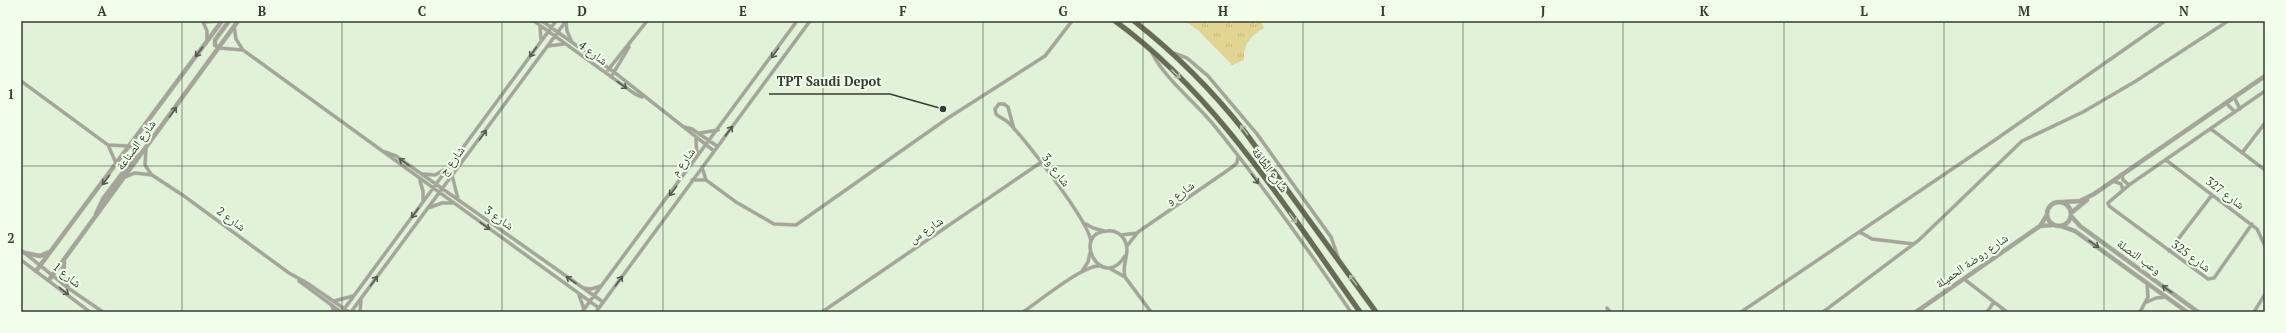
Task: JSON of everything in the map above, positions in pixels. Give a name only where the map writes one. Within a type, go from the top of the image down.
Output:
[{"type":"main road","name":"شارع الطاقة","points":[[1115,21],[1151,51],[1186,84],[1235,138],[1360,312]]},
{"type":"main road","name":"شارع الطاقة","points":[[1134,21],[1172,52],[1222,103],[1245,132],[1376,312]]},
{"type":"street","points":[[207,41],[207,31],[203,22],[222,21]]},
{"type":"street","name":"شارع الصناعة","points":[[36,271],[117,165],[222,21]]},
{"type":"street","points":[[229,21],[215,40],[215,45],[219,48],[243,50]]},
{"type":"street","name":"شارع الصناعة","points":[[49,280],[238,21]]},
{"type":"street","name":"شارع 4","points":[[534,21],[635,94],[643,97]]},
{"type":"street","name":"شارع 4","points":[[542,21],[614,72],[643,97],[714,151]]},
{"type":"street","name":"شارع ج","points":[[342,311],[556,21]]},
{"type":"street","points":[[566,21],[567,31],[571,42]]},
{"type":"street","name":"شارع ج","points":[[350,312],[566,21]]},
{"type":"street","points":[[605,73],[647,21]]},
{"type":"street","name":"شارع م","points":[[583,311],[798,21]]},
{"type":"street","name":"شارع م","points":[[596,312],[810,21]]},
{"type":"street","points":[[692,180],[706,180],[736,202],[774,224],[796,225],[948,118],[1045,56],[1072,21]]},
{"type":"street","points":[[1741,312],[1746,311],[2165,21]]},
{"type":"street","points":[[1823,312],[1914,244],[2022,141],[2083,112],[2136,81],[2228,21]]},
{"type":"street","name":"شارع 3","points":[[234,26],[236,39],[243,50],[598,308]]},
{"type":"street","points":[[540,26],[541,40]]},
{"type":"street","points":[[547,47],[557,44],[567,45]]},
{"type":"street","points":[[611,77],[629,45]]},
{"type":"street","name":"شارع الطاقة","points":[[1151,51],[1160,67],[1203,112],[1238,156],[1350,312]]},
{"type":"street","name":"شارع الطاقة","points":[[1172,52],[1187,58],[1200,68],[1253,128],[1331,237],[1339,261]]},
{"type":"street","points":[[2040,226],[2061,226],[2067,222],[2071,214],[2094,194],[2265,75]]},
{"type":"street","points":[[21,82],[108,145],[114,154],[117,165]]},
{"type":"street","points":[[2113,181],[2119,182],[2123,190],[2265,91]]},
{"type":"street","points":[[743,96],[751,101]]},
{"type":"street","points":[[2234,97],[2240,109]]},
{"type":"street","points":[[2226,102],[2235,112]]},
{"type":"street","name":"شارع و3","points":[[1014,129],[1008,107],[1004,104],[999,104],[995,109],[996,114],[1014,129],[1040,162],[1083,222],[1090,233],[1091,242]]},
{"type":"street","points":[[2242,153],[2265,123]]},
{"type":"street","name":"شارع 4","points":[[684,127],[698,133],[717,146]]},
{"type":"street","points":[[698,133],[712,133],[719,129]]},
{"type":"street","points":[[2211,129],[2265,170]]},
{"type":"street","points":[[696,138],[697,159]]},
{"type":"street","points":[[93,220],[103,200],[134,158],[136,152],[131,146],[120,147],[108,145]]},
{"type":"street","points":[[146,149],[145,165],[152,175]]},
{"type":"street","name":"شارع 3","points":[[383,151],[396,156],[593,297],[603,302]]},
{"type":"street","name":"شارع و","points":[[1121,235],[1130,235],[1138,232],[1231,168],[1237,163],[1238,156]]},
{"type":"street","name":"شارع 327","points":[[2166,160],[2252,224],[2257,229],[2265,246]]},
{"type":"street","name":"شارع س","points":[[822,312],[1040,162]]},
{"type":"street","name":"شارع و","points":[[1231,168],[1240,165],[1245,166]]},
{"type":"street","points":[[702,167],[706,180]]},
{"type":"street","points":[[421,174],[435,175],[448,168]]},
{"type":"street","points":[[125,177],[135,173],[152,175]]},
{"type":"street","points":[[2122,174],[2124,182],[2129,185]]},
{"type":"street","name":"شارع 2","points":[[152,175],[184,196],[298,279],[332,306],[342,311],[350,312]]},
{"type":"street","points":[[452,175],[459,200]]},
{"type":"street","points":[[419,179],[424,191],[422,202]]},
{"type":"street","name":"شارع 325","points":[[2123,190],[2108,203],[2109,206],[2208,280],[2212,280],[2252,224]]},
{"type":"street","points":[[2054,225],[2047,215],[2051,205],[2062,202],[2080,201],[2094,194]]},
{"type":"street","points":[[2169,251],[2212,195]]},
{"type":"street","points":[[428,208],[442,202],[454,204]]},
{"type":"street","points":[[2062,202],[2068,206],[2071,214]]},
{"type":"street","name":"وعب النصلة","points":[[2071,214],[2080,226],[2198,312]]},
{"type":"street","name":"شارع روضة الحميلة","points":[[1916,312],[2040,226],[2047,215]]},
{"type":"street","name":"شارع و3","points":[[1083,222],[1093,228],[1104,231]]},
{"type":"street","name":"وعب النصلة","points":[[2061,226],[2075,231],[2187,312]]},
{"type":"street","points":[[1079,273],[1086,265],[1090,253],[1091,242],[1094,237],[1104,231],[1110,230],[1121,235],[1127,246],[1123,267],[1125,277]]},
{"type":"street","name":"شارع و","points":[[1127,246],[1138,232]]},
{"type":"street","points":[[1860,232],[1872,239],[1914,244]]},
{"type":"street","points":[[23,251],[40,256],[53,249]]},
{"type":"street","name":"شارع 1","points":[[23,251],[68,288],[103,312]]},
{"type":"street","points":[[1090,253],[1092,258],[1101,266]]},
{"type":"street","points":[[67,256],[63,266],[63,277],[68,288]]},
{"type":"street","points":[[1107,267],[1118,265],[1125,256]]},
{"type":"street","name":"شارع 1","points":[[21,260],[90,312]]},
{"type":"street","points":[[1023,312],[1079,273],[1094,266],[1107,267],[1125,277],[1151,312]]},
{"type":"street","name":"شارع 2","points":[[298,279],[307,283],[334,302],[342,311]]},
{"type":"street","points":[[1964,279],[2008,312]]},
{"type":"street","points":[[2140,312],[2147,302],[2149,292],[2147,282]]},
{"type":"street","points":[[581,287],[591,289],[601,286]]},
{"type":"street","points":[[578,294],[583,311]]},
{"type":"street","points":[[2254,312],[2265,294]]},
{"type":"street","points":[[334,302],[355,295]]},
{"type":"street","points":[[2147,302],[2156,298],[2167,297]]},
{"type":"street","points":[[360,312],[361,299]]},
{"type":"street","points":[[1986,312],[1994,302]]},
{"type":"street","points":[[332,306],[334,312]]},
{"type":"street","points":[[1607,308],[1610,312]]},
{"type":"green space","points":[[1185,21],[1261,21],[1264,28],[1248,41],[1244,60],[1232,65],[1198,30]]},
{"type":"place","name":"TPT Saudi Depot","points":[[943,109]]}]
